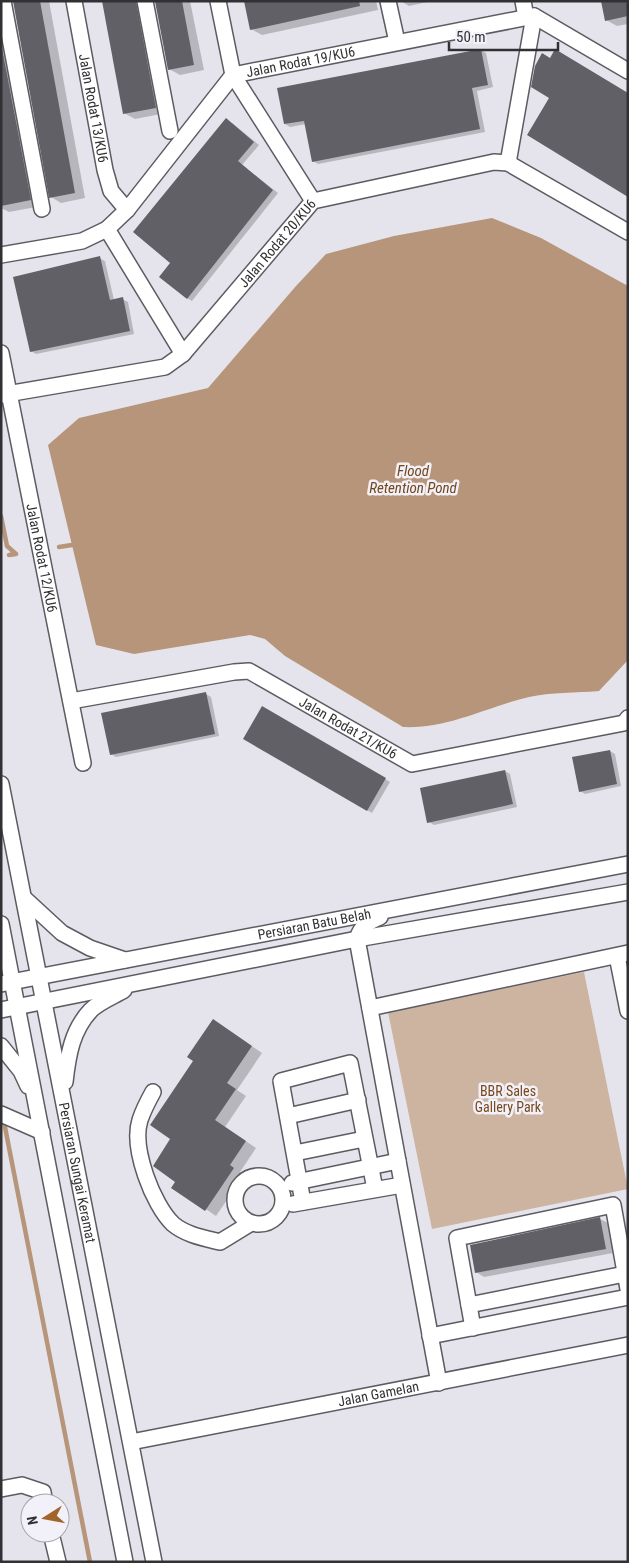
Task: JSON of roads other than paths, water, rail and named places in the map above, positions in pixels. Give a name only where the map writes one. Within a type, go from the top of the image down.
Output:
[{"type":"street","points":[[3,1],[42,209]]},
{"type":"street","name":"Jalan Rodat 13/KU6","points":[[74,1],[105,170],[111,191],[126,210]]},
{"type":"street","points":[[145,1],[170,131]]},
{"type":"street","points":[[218,1],[233,75],[313,201]]},
{"type":"street","points":[[388,1],[396,42]]},
{"type":"street","points":[[523,1],[530,16],[508,163],[628,232]]},
{"type":"street","points":[[530,16],[628,71]]},
{"type":"street","name":"Jalan Rodat 19/KU6","points":[[1,255],[82,241],[107,229],[126,210],[233,75],[530,16]]},
{"type":"street","name":"Jalan Rodat 20/KU6","points":[[5,394],[165,367],[183,354],[313,201],[494,162],[508,163]]},
{"type":"street","points":[[107,229],[183,354]]},
{"type":"street","name":"Jalan Rodat 12/KU6","points":[[1,353],[5,394],[83,763]]},
{"type":"street","name":"Jalan Rodat 21/KU6","points":[[71,701],[234,672],[249,671],[412,764],[624,723],[628,718]]},
{"type":"street","name":"Persiaran Sungai Keramat","points":[[1,784],[154,1562]]},
{"type":"street","name":"Persiaran Batu Belah","points":[[7,983],[628,864]]},
{"type":"street","name":"Persiaran Batu Belah","points":[[1,1010],[357,939],[628,892]]},
{"type":"street","points":[[24,898],[62,933],[90,948],[125,960]]},
{"type":"street","points":[[404,907],[366,923],[360,930],[357,939],[439,1383]]},
{"type":"street","name":"Persiaran Sungai Keramat","points":[[1,924],[7,983],[18,1007],[125,1562]]},
{"type":"street","points":[[370,1008],[622,954],[628,1011]]},
{"type":"street","points":[[63,1098],[68,1050],[78,1028],[92,1010],[134,984]]},
{"type":"street","points":[[1,1046],[21,1071],[37,1105]]},
{"type":"street","points":[[303,1202],[281,1081],[350,1063],[375,1189]]},
{"type":"street","points":[[152,1092],[139,1122],[138,1142],[150,1191],[173,1224],[193,1236],[220,1242],[251,1223],[267,1223],[279,1213],[282,1205],[281,1192],[278,1185],[272,1180],[256,1176],[242,1183],[235,1197],[239,1213],[251,1223]]},
{"type":"street","points":[[288,1116],[358,1100]]},
{"type":"street","points":[[1,1114],[42,1132]]},
{"type":"street","points":[[295,1153],[364,1138]]},
{"type":"street","points":[[278,1185],[398,1161]]},
{"type":"street","points":[[282,1205],[402,1185]]},
{"type":"street","points":[[469,1305],[626,1282],[613,1205],[457,1238],[473,1328]]},
{"type":"street","points":[[430,1336],[628,1297]]},
{"type":"street","name":"Jalan Gamelan","points":[[131,1442],[628,1345]]},
{"type":"street","points":[[1,1489],[22,1485],[37,1493]]},
{"type":"street","points":[[54,1543],[58,1562]]},
{"type":"water","name":"Flood Retention Pond","points":[[492,218],[541,238],[628,286],[628,660],[599,691],[537,695],[436,725],[403,727],[285,656],[265,639],[250,635],[134,654],[96,645],[48,445],[79,418],[208,388],[326,254],[394,236]]},
{"type":"waterway","points":[[1,516],[7,546],[16,554],[9,555]]},
{"type":"waterway","points":[[59,547],[72,545]]},
{"type":"waterway","points":[[4,1122],[90,1562]]},
{"type":"park label","name":"BBR Sales Gallery Park","points":[[508,1100]]}]
